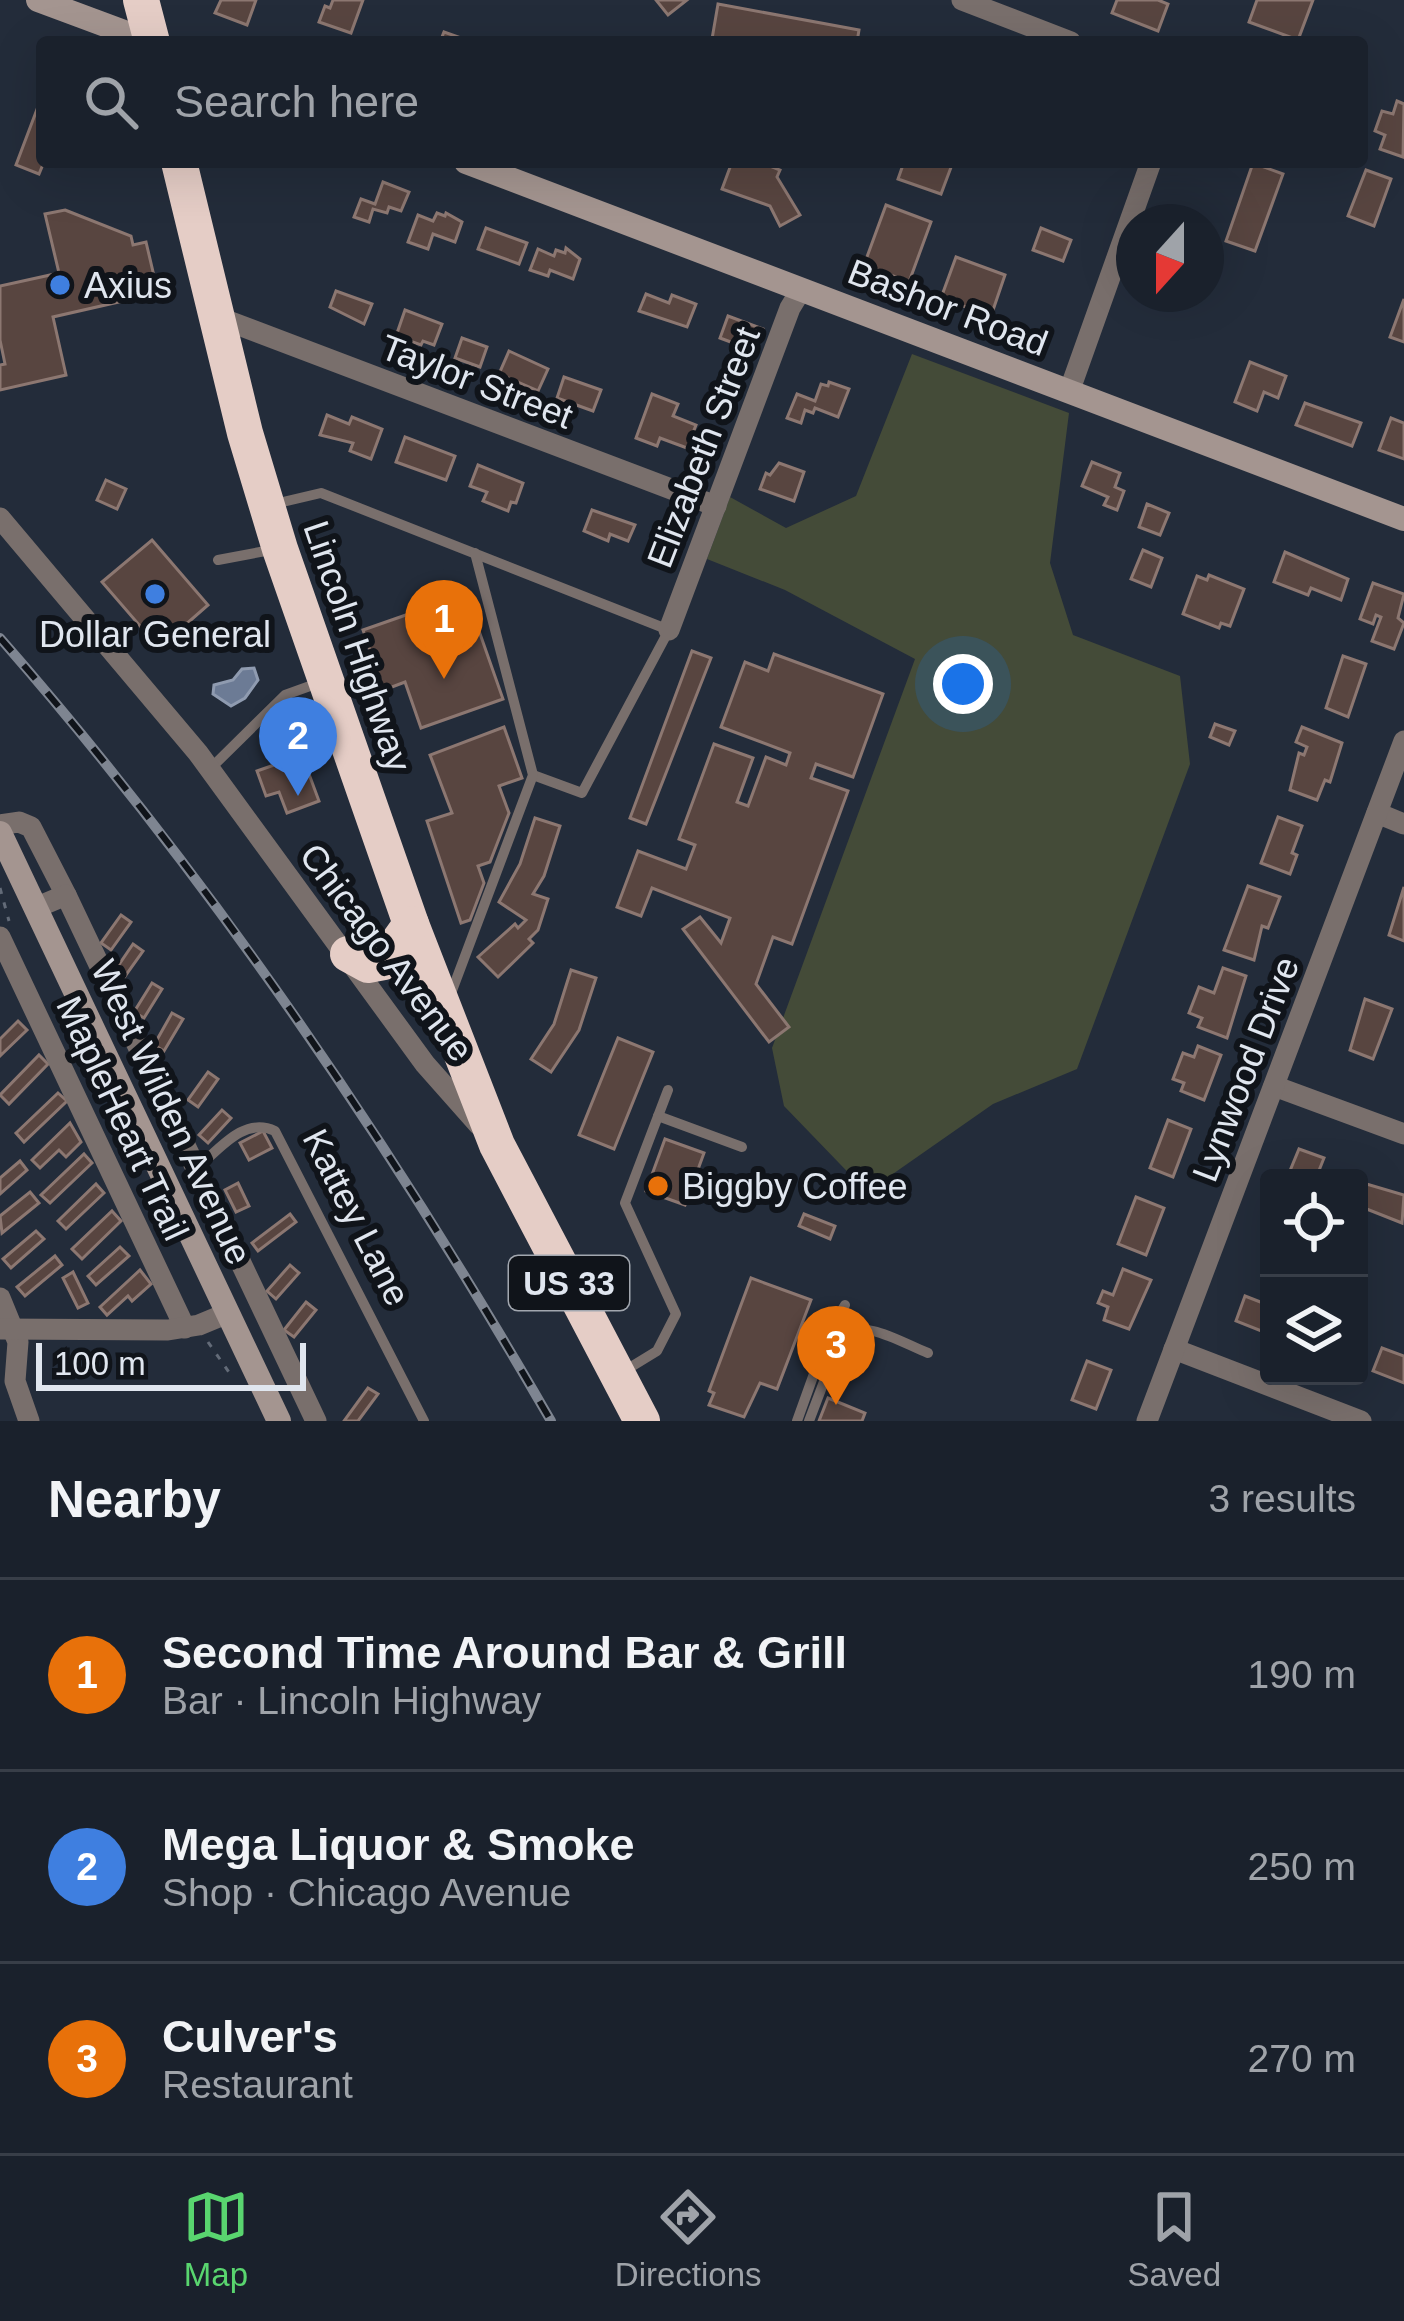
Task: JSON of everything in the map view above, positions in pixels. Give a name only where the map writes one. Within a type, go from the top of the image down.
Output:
[{"type":"highway","points":[[141,0],[150,36]]},
{"type":"highway","name":"Lincoln Highway","points":[[179,168],[280,549],[411,924],[496,1144]]},
{"type":"highway","points":[[348,954],[368,964],[384,962],[411,924]]},
{"type":"highway","name":"US 33","points":[[496,1144],[642,1421]]},
{"type":"street","points":[[38,0],[136,36]]},
{"type":"street","points":[[962,0],[1055,36]]},
{"type":"street","name":"Bashor Road","points":[[482,168],[1404,519]]},
{"type":"street","points":[[1069,392],[1149,168]]},
{"type":"street","name":"Elizabeth Street","points":[[669,630],[801,290]]},
{"type":"street","name":"Taylor Street","points":[[215,316],[716,506]]},
{"type":"street","name":"Chicago Avenue","points":[[0,518],[209,769],[425,1064],[496,1144]]},
{"type":"street","name":"Lynwood Drive","points":[[1147,1421],[1404,741]]},
{"type":"street","points":[[1377,813],[1404,824]]},
{"type":"street","points":[[0,829],[20,822],[31,827],[316,1421]]},
{"type":"street","name":"West Wilden Avenue","points":[[0,829],[279,1421]]},
{"type":"street","points":[[35,908],[66,895]]},
{"type":"street","name":"MapleHeart Trail","points":[[0,937],[185,1328]]},
{"type":"street","points":[[1274,1086],[1404,1134]]},
{"type":"street","points":[[190,1232],[218,1219]]},
{"type":"street","points":[[0,1298],[7,1328],[18,1342],[15,1381],[29,1421]]},
{"type":"street","points":[[7,1328],[185,1328],[228,1313]]},
{"type":"street","points":[[1174,1349],[1361,1421]]},
{"type":"lane","points":[[267,506],[321,493],[669,630],[582,793],[533,775]]},
{"type":"lane","points":[[218,560],[280,549]]},
{"type":"lane","points":[[445,1010],[533,775],[475,553]]},
{"type":"lane","points":[[209,769],[285,695],[324,680]]},
{"type":"lane","points":[[618,1374],[657,1351],[676,1314],[625,1203],[668,1090]]},
{"type":"lane","points":[[658,1116],[742,1147]]},
{"type":"lane","name":"Kattey Lane","points":[[194,1171],[246,1127],[262,1124],[275,1130],[424,1421]]},
{"type":"lane","points":[[797,1421],[829,1332],[845,1305]]},
{"type":"lane","points":[[809,1421],[841,1337],[848,1331],[863,1328],[928,1352]]},
{"type":"green space","points":[[912,354],[1069,413],[1050,563],[1073,635],[1180,676],[1190,764],[1077,1069],[993,1104],[867,1192],[784,1106],[772,1048],[915,659],[785,590],[707,559],[730,497],[786,528],[856,496]]},
{"type":"water","points":[[254,668],[258,680],[245,698],[231,706],[213,694],[214,685],[233,680],[242,669]]},
{"type":"building","points":[[221,0],[256,0],[247,25],[215,13]]},
{"type":"building","points":[[333,0],[363,0],[351,33],[319,22]]},
{"type":"building","points":[[656,0],[687,0],[668,15]]},
{"type":"building","points":[[1117,0],[1168,4],[1158,31],[1112,13]]},
{"type":"building","points":[[1257,0],[1313,0],[1300,36],[1249,22]]},
{"type":"building","points":[[718,4],[859,30],[858,36],[713,36]]},
{"type":"building","points":[[1397,101],[1404,104],[1403,157],[1380,149],[1385,135],[1375,131],[1382,111],[1393,114]]},
{"type":"building","points":[[36,112],[36,168],[42,168],[39,174],[16,165]]},
{"type":"building","points":[[730,168],[775,168],[800,215],[780,226],[770,206],[722,189]]},
{"type":"building","points":[[902,168],[951,168],[941,194],[898,179]]},
{"type":"building","points":[[1251,168],[1283,174],[1255,251],[1226,241]]},
{"type":"building","points":[[1366,170],[1391,179],[1374,226],[1348,216]]},
{"type":"building","points":[[383,182],[409,192],[401,211],[373,209],[369,222],[354,217],[361,199],[375,204]]},
{"type":"building","points":[[886,205],[931,222],[909,282],[864,265]]},
{"type":"building","points":[[65,210],[131,236],[133,245],[146,242],[158,293],[53,317],[66,375],[0,390],[0,365],[5,364],[0,286],[59,273],[45,214]]},
{"type":"building","points":[[437,213],[462,222],[455,242],[433,234],[428,249],[408,242],[418,215],[433,221]]},
{"type":"building","points":[[486,228],[527,243],[519,264],[478,249]]},
{"type":"building","points":[[1041,228],[1071,240],[1063,261],[1033,250]]},
{"type":"building","points":[[566,248],[580,259],[573,279],[550,270],[548,276],[530,270],[538,249],[554,256],[556,250],[565,253]]},
{"type":"building","points":[[956,257],[1005,275],[991,316],[941,298]]},
{"type":"building","points":[[336,291],[372,304],[364,324],[330,307]]},
{"type":"building","points":[[646,294],[669,303],[672,295],[696,304],[687,327],[639,311]]},
{"type":"building","points":[[1404,299],[1404,342],[1390,337]]},
{"type":"building","points":[[405,310],[442,324],[434,345],[396,336]]},
{"type":"building","points":[[728,316],[763,329],[755,351],[720,338]]},
{"type":"building","points":[[462,338],[487,347],[480,367],[455,358]]},
{"type":"building","points":[[509,351],[548,369],[538,391],[499,374]]},
{"type":"building","points":[[1250,362],[1286,376],[1278,398],[1264,392],[1257,411],[1235,402]]},
{"type":"building","points":[[564,377],[601,390],[593,411],[557,398]]},
{"type":"building","points":[[829,382],[849,389],[838,417],[815,408],[813,413],[805,410],[801,423],[787,418],[797,394],[815,401],[821,384],[828,386]]},
{"type":"building","points":[[652,394],[678,404],[673,416],[696,425],[687,448],[660,438],[657,446],[636,438]]},
{"type":"building","points":[[1305,403],[1361,423],[1352,446],[1296,425]]},
{"type":"building","points":[[327,415],[349,424],[352,417],[382,429],[371,459],[350,451],[353,443],[320,435]]},
{"type":"building","points":[[1391,418],[1404,423],[1404,459],[1379,450]]},
{"type":"building","points":[[405,437],[455,456],[446,480],[396,462]]},
{"type":"building","points":[[1092,462],[1120,473],[1115,487],[1124,491],[1117,510],[1104,505],[1108,497],[1082,486]]},
{"type":"building","points":[[779,463],[804,472],[794,501],[760,489],[766,473],[770,475]]},
{"type":"building","points":[[478,465],[523,483],[508,511],[483,501],[487,492],[470,486]]},
{"type":"building","points":[[106,480],[126,489],[117,509],[97,500]]},
{"type":"building","points":[[1147,504],[1169,513],[1160,535],[1139,527]]},
{"type":"building","points":[[592,510],[635,525],[628,541],[610,534],[608,541],[584,531]]},
{"type":"building","name":"Dollar General","points":[[152,540],[208,605],[159,648],[102,582]]},
{"type":"building","points":[[1143,550],[1162,558],[1151,587],[1131,579]]},
{"type":"building","points":[[1285,552],[1348,579],[1341,600],[1311,588],[1308,595],[1274,582]]},
{"type":"building","points":[[1209,575],[1244,589],[1230,626],[1221,623],[1219,628],[1183,614],[1197,576],[1207,580]]},
{"type":"building","points":[[1373,583],[1404,594],[1398,618],[1404,623],[1394,649],[1372,641],[1381,617],[1376,615],[1373,624],[1360,619]]},
{"type":"building","points":[[466,594],[503,699],[421,728],[405,682],[384,690],[363,630]]},
{"type":"building","points":[[692,651],[711,658],[646,824],[630,818]]},
{"type":"building","points":[[774,654],[883,694],[853,777],[816,764],[811,778],[848,791],[792,944],[773,937],[756,984],[789,1027],[769,1042],[683,929],[700,917],[721,943],[730,918],[652,888],[641,916],[617,907],[638,851],[686,869],[695,845],[679,839],[714,744],[753,758],[737,802],[748,806],[766,757],[786,765],[790,753],[721,727],[745,662],[768,671]]},
{"type":"building","points":[[1343,656],[1366,664],[1348,717],[1326,708]]},
{"type":"building","points":[[290,723],[319,801],[287,813],[279,792],[266,796],[257,771],[277,764],[265,732]]},
{"type":"building","points":[[1215,724],[1235,731],[1229,745],[1210,737]]},
{"type":"building","points":[[504,727],[522,778],[499,786],[509,813],[490,862],[478,866],[484,883],[470,920],[461,923],[427,821],[452,813],[430,755]]},
{"type":"building","points":[[1302,727],[1342,743],[1330,782],[1325,780],[1317,800],[1290,790],[1299,753],[1304,755],[1307,747],[1296,742]]},
{"type":"building","points":[[1278,817],[1302,826],[1290,874],[1261,863]]},
{"type":"building","points":[[535,818],[560,826],[533,894],[548,899],[538,930],[529,939],[533,943],[498,977],[478,957],[526,920],[499,902],[520,864]]},
{"type":"building","points":[[1248,886],[1280,897],[1268,928],[1262,926],[1254,960],[1224,950]]},
{"type":"building","points":[[1404,887],[1404,941],[1389,935]]},
{"type":"building","points":[[121,915],[131,922],[111,950],[101,943]]},
{"type":"building","points":[[133,944],[143,951],[123,979],[114,972]]},
{"type":"building","points":[[1223,968],[1246,976],[1227,1038],[1198,1027],[1202,1018],[1189,1013],[1199,987],[1214,993]]},
{"type":"building","points":[[571,970],[596,978],[579,1030],[551,1072],[531,1059],[554,1024]]},
{"type":"building","points":[[152,983],[162,989],[144,1018],[134,1012]]},
{"type":"building","points":[[1365,999],[1392,1009],[1373,1059],[1350,1050]]},
{"type":"building","points":[[172,1013],[183,1019],[164,1051],[154,1045]]},
{"type":"building","points":[[18,1021],[27,1030],[0,1056],[0,1039]]},
{"type":"building","points":[[618,1038],[653,1052],[614,1149],[579,1135]]},
{"type":"building","points":[[1198,1046],[1221,1055],[1204,1100],[1181,1091],[1184,1083],[1173,1079],[1183,1053],[1194,1057]]},
{"type":"building","points":[[39,1055],[48,1064],[9,1104],[0,1095]]},
{"type":"building","points":[[208,1072],[218,1079],[198,1107],[188,1100]]},
{"type":"building","points":[[58,1093],[67,1101],[24,1142],[16,1133]]},
{"type":"building","points":[[222,1110],[231,1118],[208,1143],[199,1135]]},
{"type":"building","points":[[1168,1120],[1191,1129],[1173,1177],[1150,1168]]},
{"type":"building","points":[[70,1123],[81,1142],[66,1157],[59,1150],[40,1168],[32,1160]]},
{"type":"building","points":[[263,1131],[272,1148],[249,1160],[240,1143]]},
{"type":"building","points":[[665,1139],[704,1153],[685,1205],[646,1191]]},
{"type":"building","points":[[1299,1149],[1324,1158],[1320,1169],[1291,1169]]},
{"type":"building","points":[[84,1154],[92,1163],[50,1203],[41,1195]]},
{"type":"building","points":[[20,1161],[27,1170],[0,1194],[0,1178]]},
{"type":"building","points":[[238,1183],[249,1206],[236,1212],[225,1190]]},
{"type":"building","points":[[96,1184],[104,1193],[66,1229],[58,1221]]},
{"type":"building","points":[[1368,1184],[1404,1195],[1402,1223],[1368,1210]]},
{"type":"building","points":[[30,1192],[39,1203],[2,1233],[0,1216]]},
{"type":"building","points":[[1136,1197],[1164,1208],[1146,1255],[1118,1244]]},
{"type":"building","points":[[112,1211],[121,1221],[82,1259],[72,1249]]},
{"type":"building","points":[[290,1214],[296,1222],[258,1251],[252,1243]]},
{"type":"building","points":[[804,1214],[835,1226],[830,1239],[799,1226]]},
{"type":"building","points":[[36,1231],[44,1239],[11,1268],[3,1259]]},
{"type":"building","points":[[120,1247],[129,1256],[96,1285],[88,1276]]},
{"type":"building","points":[[55,1256],[62,1265],[25,1296],[17,1287]]},
{"type":"building","points":[[290,1265],[299,1273],[276,1299],[267,1291]]},
{"type":"building","points":[[1123,1269],[1151,1280],[1129,1329],[1104,1320],[1108,1307],[1098,1303],[1103,1291],[1113,1295]]},
{"type":"building","points":[[140,1270],[151,1284],[107,1315],[100,1307]]},
{"type":"building","points":[[73,1272],[88,1303],[78,1308],[63,1278]]},
{"type":"building","points":[[751,1278],[811,1300],[777,1389],[760,1383],[744,1417],[709,1405],[714,1393],[709,1391]]},
{"type":"building","points":[[1245,1296],[1260,1302],[1260,1330],[1236,1321]]},
{"type":"building","points":[[306,1302],[316,1310],[294,1337],[284,1330]]},
{"type":"building","points":[[1382,1348],[1404,1356],[1404,1383],[1373,1371]]},
{"type":"building","points":[[1087,1361],[1111,1370],[1096,1409],[1072,1400]]},
{"type":"building","points":[[368,1388],[378,1394],[358,1421],[344,1421]]},
{"type":"building","points":[[828,1398],[865,1413],[862,1421],[819,1421]]},
{"type":"railway","points":[[0,638],[153,823],[295,1016],[427,1216],[551,1421]]},
{"type":"place","name":"Axius","points":[[60,285]]},
{"type":"place","name":"Dollar General","points":[[155,594]]},
{"type":"place","name":"Second Time Around Bar & Grill","points":[[444,679]]},
{"type":"place","name":"Mega Liquor & Smoke","points":[[298,796]]},
{"type":"place","name":"Biggby Coffee","points":[[658,1186]]},
{"type":"place","name":"Culver's","points":[[836,1405]]}]
